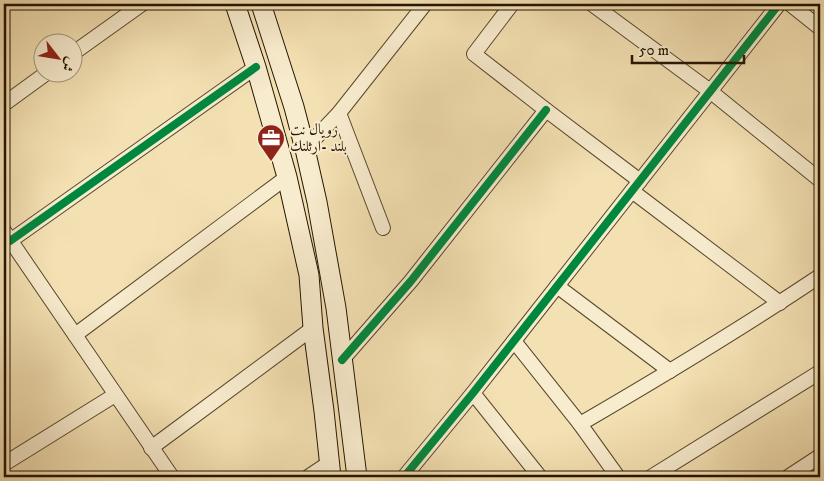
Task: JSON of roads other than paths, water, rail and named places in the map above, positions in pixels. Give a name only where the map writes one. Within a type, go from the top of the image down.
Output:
[{"type":"main road","points":[[235,4],[256,67],[287,177],[309,275],[313,328],[330,470]]},
{"type":"main road","points":[[261,4],[294,107],[317,202],[335,299],[357,477]]},
{"type":"main road","points":[[324,411],[348,405]]},
{"type":"street","points":[[82,47],[142,4]]},
{"type":"street","points":[[305,149],[339,113],[425,4]]},
{"type":"street","points":[[512,4],[474,54],[546,110],[780,304]]},
{"type":"street","points":[[592,4],[710,91],[820,180]]},
{"type":"street","points":[[404,477],[474,393],[778,4]]},
{"type":"street","points":[[790,4],[820,28]]},
{"type":"street","points":[[172,477],[7,236],[256,67]]},
{"type":"street","points":[[6,99],[32,82]]},
{"type":"street","points":[[342,360],[411,281],[546,110]]},
{"type":"street","points":[[339,113],[383,228]]},
{"type":"street","points":[[75,336],[287,177]]},
{"type":"street","points":[[580,424],[670,372],[780,304],[820,276]]},
{"type":"street","points":[[557,286],[670,372]]},
{"type":"street","points":[[151,448],[313,328]]},
{"type":"street","points":[[514,341],[580,424],[618,477]]},
{"type":"street","points":[[651,477],[820,372]]},
{"type":"street","points":[[474,393],[540,477]]},
{"type":"street","points":[[4,464],[116,395]]},
{"type":"street","points":[[788,477],[820,456]]},
{"type":"street","points":[[308,477],[330,470]]},
{"type":"place","name":"رويال نت بلند -ارثلنك","points":[[271,162]]}]
